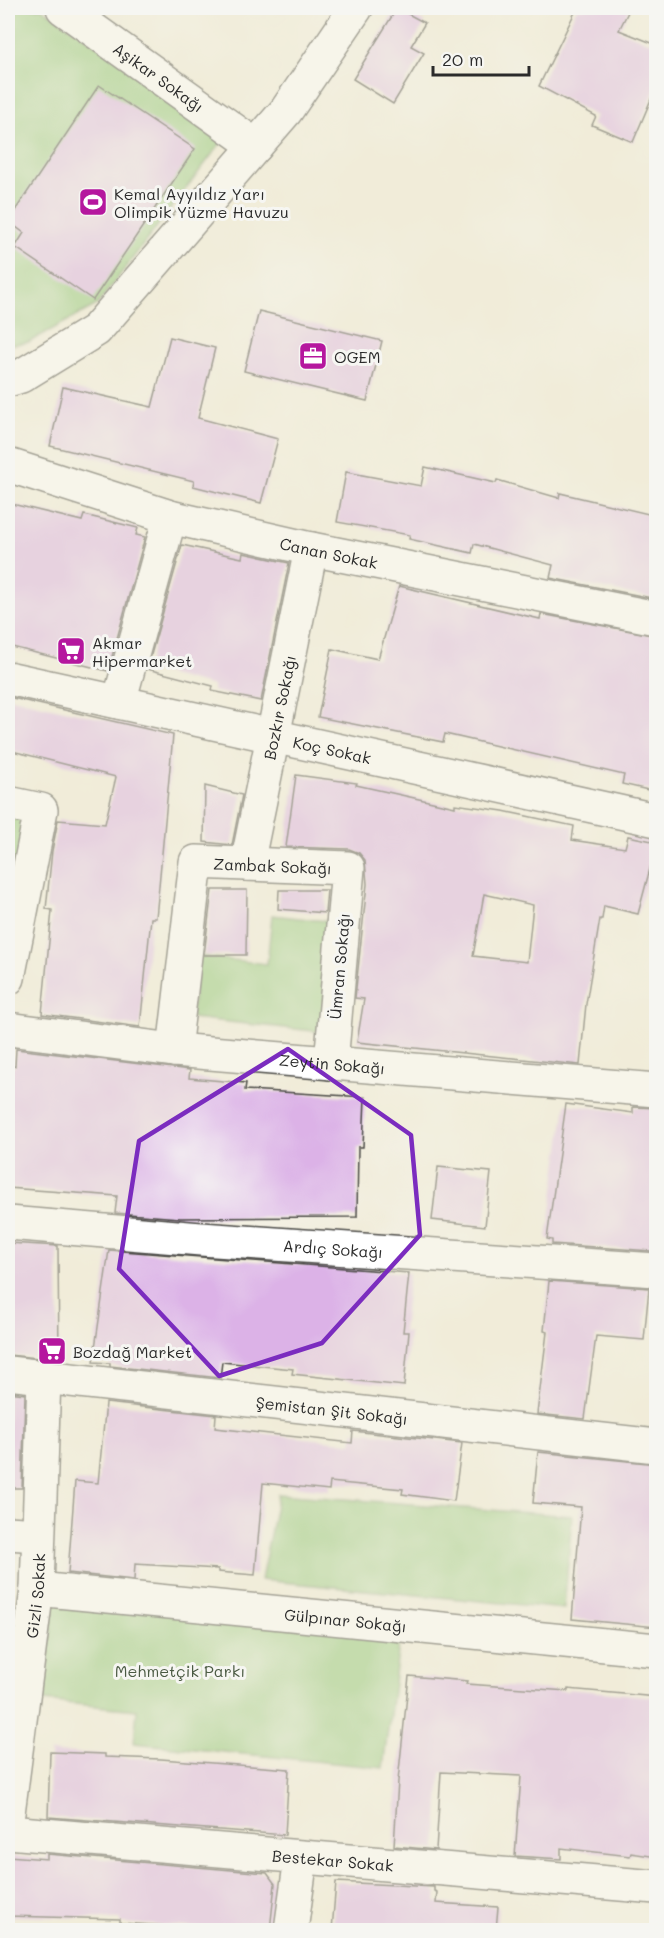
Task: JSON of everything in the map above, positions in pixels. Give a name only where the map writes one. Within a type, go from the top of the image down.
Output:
[{"type":"street","name":"Aşikar Sokağı","points":[[63,8],[256,146]]},
{"type":"street","points":[[8,380],[21,376],[96,330],[286,111],[356,8]]},
{"type":"street","name":"Canan Sokak","points":[[8,465],[170,517],[311,549],[657,618]]},
{"type":"street","points":[[119,702],[170,517]]},
{"type":"street","name":"Bozkır Sokağı","points":[[247,864],[311,549]]},
{"type":"street","name":"Koç Sokak","points":[[8,678],[657,820]]},
{"type":"street","points":[[8,803],[41,810],[8,978]]},
{"type":"street","name":"Zambak Sokağı","points":[[174,1050],[196,862],[348,868]]},
{"type":"street","name":"Ümran Sokağı","points":[[331,1063],[348,868]]},
{"type":"street","name":"Zeytin Sokağı","points":[[8,1029],[174,1050],[657,1090]]},
{"type":"street","name":"Ardıç Sokağı","points":[[8,1223],[201,1239],[657,1270]]},
{"type":"street","name":"Şemistan Şit Sokağı","points":[[8,1372],[657,1446]]},
{"type":"street","name":"Gizli Sokak","points":[[8,1813],[17,1671],[37,1589],[22,1534],[44,1377]]},
{"type":"street","name":"Gülpınar Sokağı","points":[[37,1589],[657,1650]]},
{"type":"street","name":"Bestekar Sokak","points":[[8,1832],[657,1887]]},
{"type":"street","points":[[291,1930],[301,1858]]},
{"type":"highlighted area","points":[[288,1049],[411,1135],[420,1235],[322,1343],[219,1376],[119,1269],[139,1141]]},
{"type":"green space","name":"Kemal Ayyıldız Yarı Olimpik Yüzme Havuzu","points":[[15,8],[42,8],[227,135],[97,305],[29,342],[8,345],[8,18]]},
{"type":"green space","points":[[8,811],[30,816],[8,930]]},
{"type":"green space","points":[[272,915],[335,922],[323,1032],[191,1018],[198,956],[267,964]]},
{"type":"green space","points":[[278,1494],[572,1516],[564,1609],[261,1580]]},
{"type":"green space","name":"Mehmetçik Parkı","points":[[54,1599],[400,1637],[383,1768],[134,1743],[137,1710],[44,1701]]},
{"type":"building","points":[[397,8],[425,23],[411,46],[424,53],[393,104],[353,79]]},
{"type":"building","points":[[577,8],[630,8],[619,30],[657,45],[657,85],[633,142],[592,125],[596,116],[539,86]]},
{"type":"building","name":"Kemal Ayyıldız Yarı Olimpik Yüzme Havuzu","points":[[99,85],[195,149],[93,300],[15,247],[24,233],[8,221]]},
{"type":"building","name":"OGEM","points":[[259,311],[382,341],[367,401],[244,371]]},
{"type":"building","points":[[170,337],[215,348],[198,418],[278,439],[261,503],[193,486],[194,481],[50,446],[63,387],[152,407]]},
{"type":"building","points":[[425,467],[496,483],[497,480],[559,498],[560,493],[657,516],[657,599],[550,578],[553,565],[474,544],[472,553],[409,539],[410,535],[337,522],[346,472],[421,486]]},
{"type":"building","points":[[8,503],[82,521],[84,515],[138,528],[136,535],[145,537],[108,671],[8,646]]},
{"type":"building","points":[[182,545],[242,558],[243,553],[289,563],[261,701],[212,691],[213,686],[147,669]]},
{"type":"building","points":[[399,586],[540,619],[541,614],[657,636],[657,792],[622,784],[624,775],[445,734],[443,742],[318,717],[332,649],[378,659]]},
{"type":"building","points":[[8,697],[173,735],[156,918],[151,918],[140,1027],[42,1014],[52,910],[46,909],[52,851],[58,820],[105,824],[116,777],[8,750]]},
{"type":"building","points":[[296,775],[357,783],[356,785],[455,807],[455,804],[503,811],[574,826],[572,840],[625,848],[628,836],[657,842],[638,914],[604,906],[586,1004],[580,1065],[357,1042],[364,999],[355,998],[367,884],[365,860],[359,853],[349,849],[286,847]],"holes":[[[484,894],[533,905],[527,962],[473,956]]]},
{"type":"building","points":[[205,786],[242,795],[232,845],[204,842]]},
{"type":"building","points":[[212,890],[247,890],[246,955],[204,955]]},
{"type":"building","points":[[279,890],[327,890],[325,913],[278,909]]},
{"type":"building","points":[[16,1049],[190,1070],[189,1078],[246,1083],[245,1090],[365,1097],[363,1147],[358,1147],[357,1217],[180,1218],[115,1213],[117,1196],[8,1188],[8,1069],[15,1066]]},
{"type":"building","points":[[566,1104],[633,1113],[633,1107],[657,1108],[657,1248],[652,1248],[652,1251],[552,1244],[552,1240],[547,1239]]},
{"type":"building","points":[[438,1167],[491,1172],[485,1226],[432,1220]]},
{"type":"building","points":[[8,1243],[58,1246],[59,1360],[8,1355]]},
{"type":"building","points":[[109,1250],[409,1273],[403,1332],[409,1332],[404,1386],[292,1374],[293,1369],[222,1362],[220,1378],[110,1366],[110,1363],[93,1362]]},
{"type":"building","points":[[549,1281],[649,1288],[644,1340],[596,1336],[585,1419],[537,1414],[547,1332],[544,1331]]},
{"type":"building","points":[[8,1392],[25,1394],[22,1488],[8,1488]]},
{"type":"building","points":[[106,1403],[216,1415],[215,1428],[352,1443],[353,1431],[462,1443],[454,1501],[402,1494],[403,1489],[330,1482],[329,1490],[263,1483],[255,1575],[218,1572],[218,1569],[135,1564],[134,1580],[68,1573],[75,1481],[98,1483]]},
{"type":"building","points":[[538,1452],[657,1464],[657,1627],[572,1619],[581,1507],[533,1503]]},
{"type":"building","points":[[409,1676],[467,1681],[466,1684],[568,1691],[568,1689],[657,1697],[657,1857],[561,1848],[561,1859],[515,1856],[521,1776],[441,1772],[436,1850],[394,1846]]},
{"type":"building","points":[[50,1752],[105,1754],[105,1757],[289,1769],[285,1835],[48,1817]]},
{"type":"building","points":[[47,1854],[267,1873],[275,1884],[270,1930],[120,1923],[120,1919],[8,1916],[8,1856],[47,1859]]},
{"type":"building","points":[[336,1882],[434,1887],[434,1891],[437,1892],[436,1903],[498,1907],[496,1930],[332,1930]]},
{"type":"place","name":"Kemal Ayyıldız Yarı Olimpik Yüzme Havuzu","points":[[93,202]]},
{"type":"place","name":"OGEM","points":[[313,356]]},
{"type":"place","name":"Akmar Hipermarket","points":[[71,651]]},
{"type":"place","name":"Bozdağ Market","points":[[52,1351]]}]
